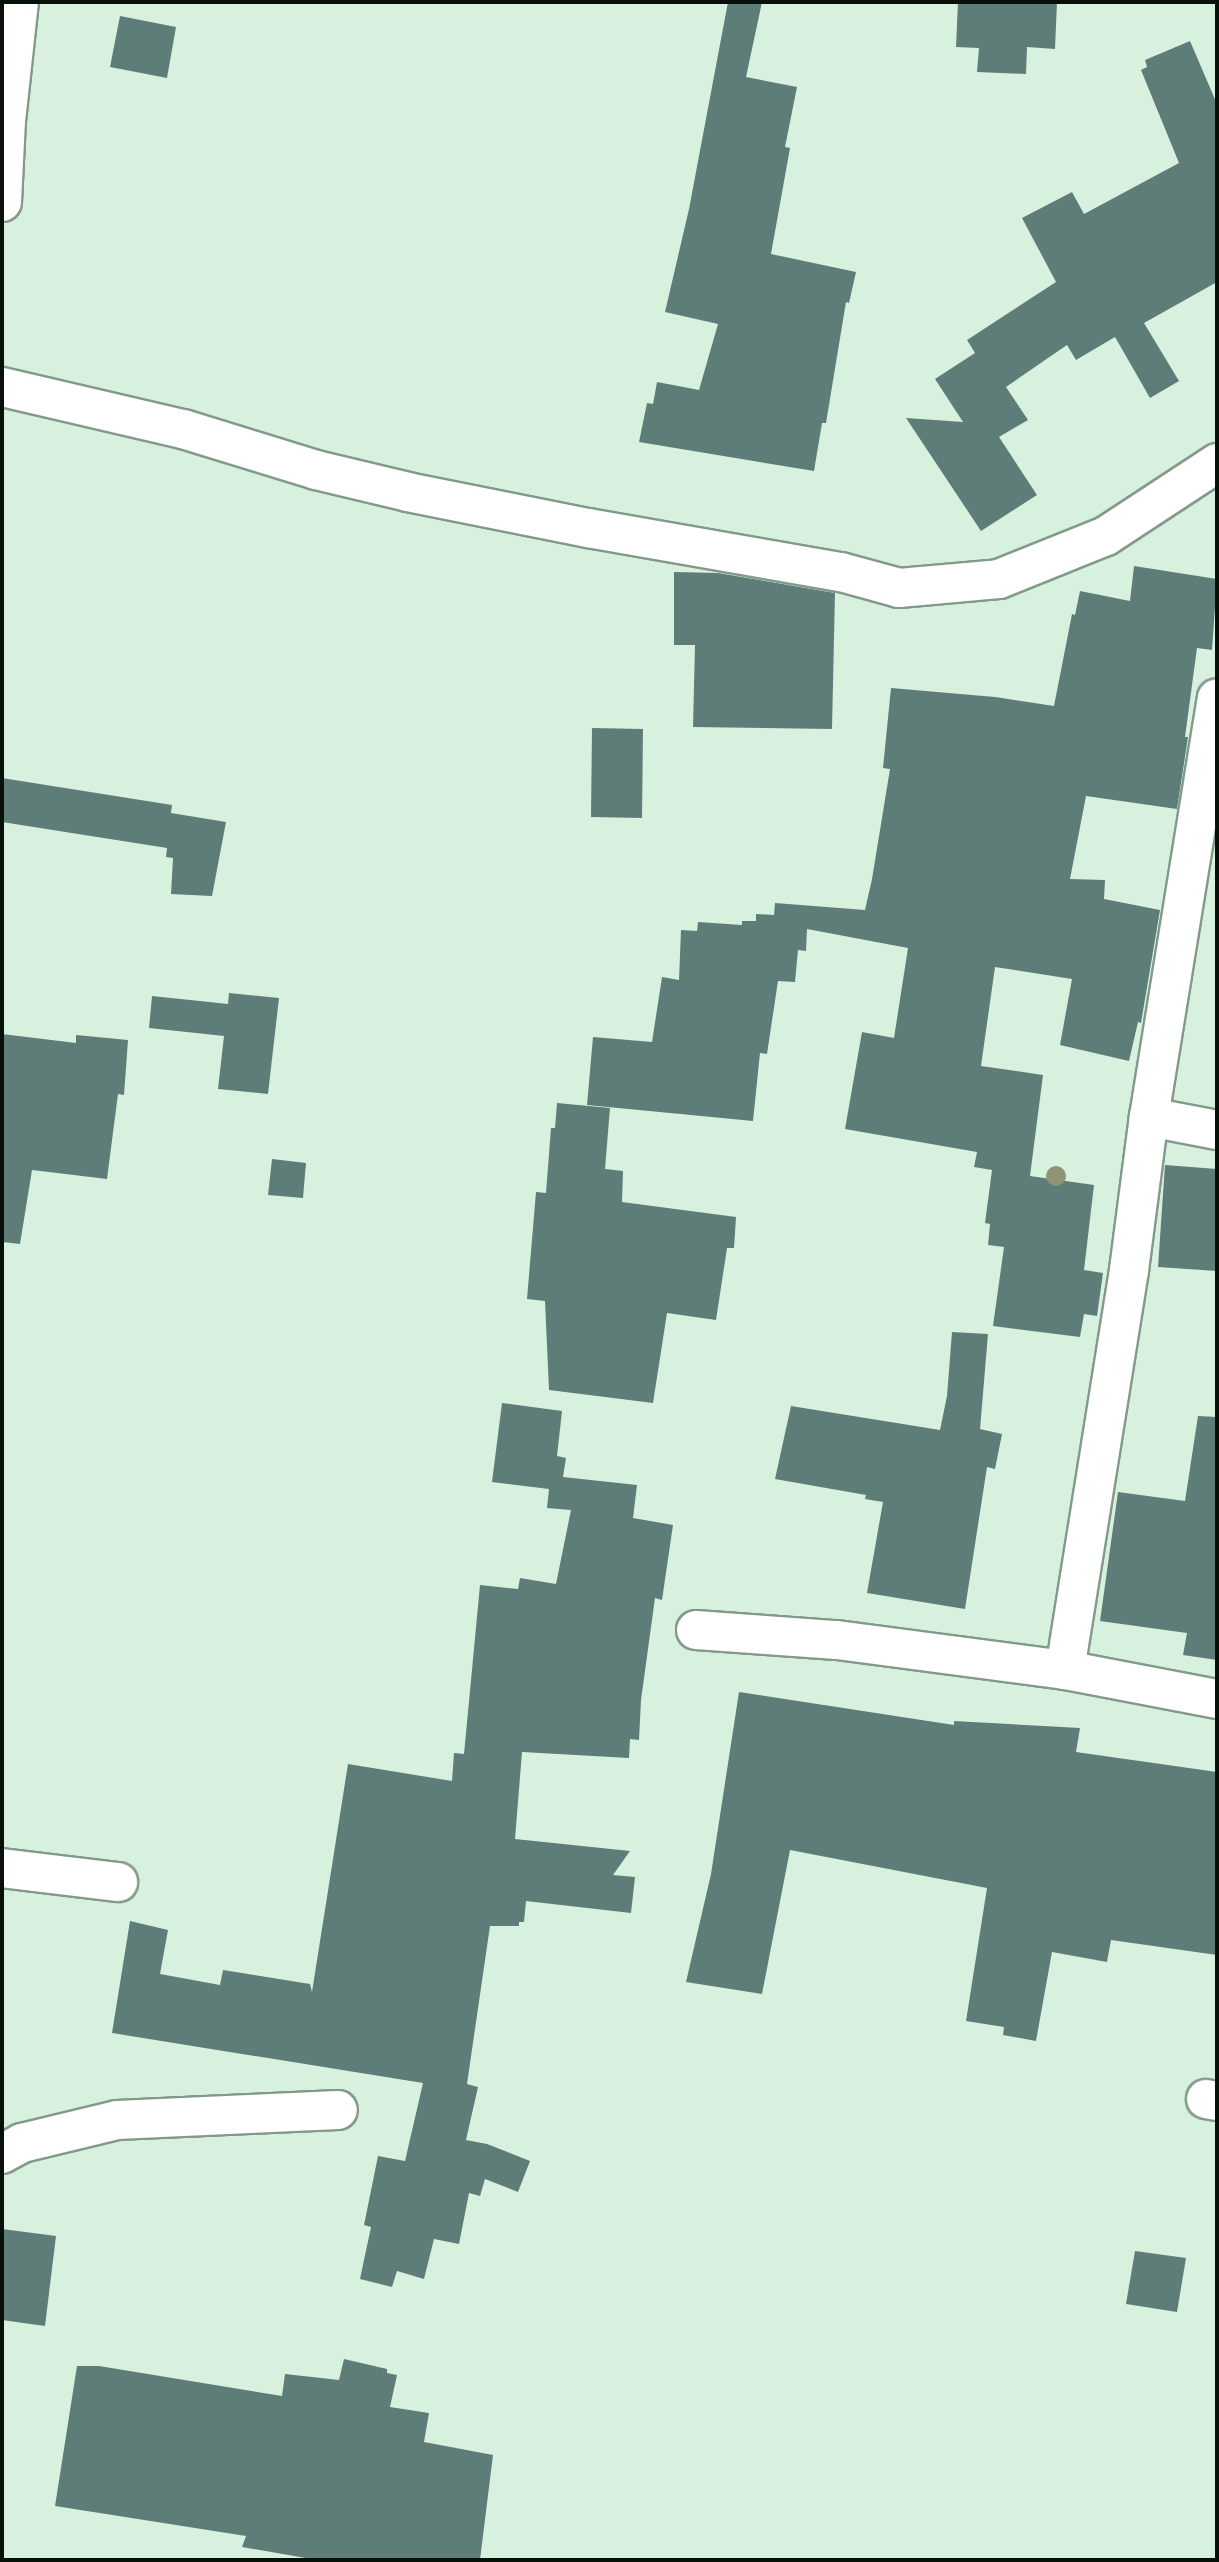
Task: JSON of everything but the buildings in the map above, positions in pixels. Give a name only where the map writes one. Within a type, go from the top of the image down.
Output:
[{"type":"street","points":[[2,202],[6,121],[19,2]]},
{"type":"street","points":[[2,387],[183,429],[316,470],[408,492],[588,528],[841,572],[900,588],[999,579],[1106,536],[1217,463]]},
{"type":"street","points":[[1065,1670],[1129,1270],[1149,1117],[1217,698]]},
{"type":"street","points":[[1149,1117],[1217,1130]]},
{"type":"street","points":[[696,1630],[837,1640],[1065,1670],[1217,1699]]},
{"type":"street","points":[[2,1868],[118,1882]]},
{"type":"street","points":[[2,2154],[22,2143],[117,2120],[338,2110]]}]
